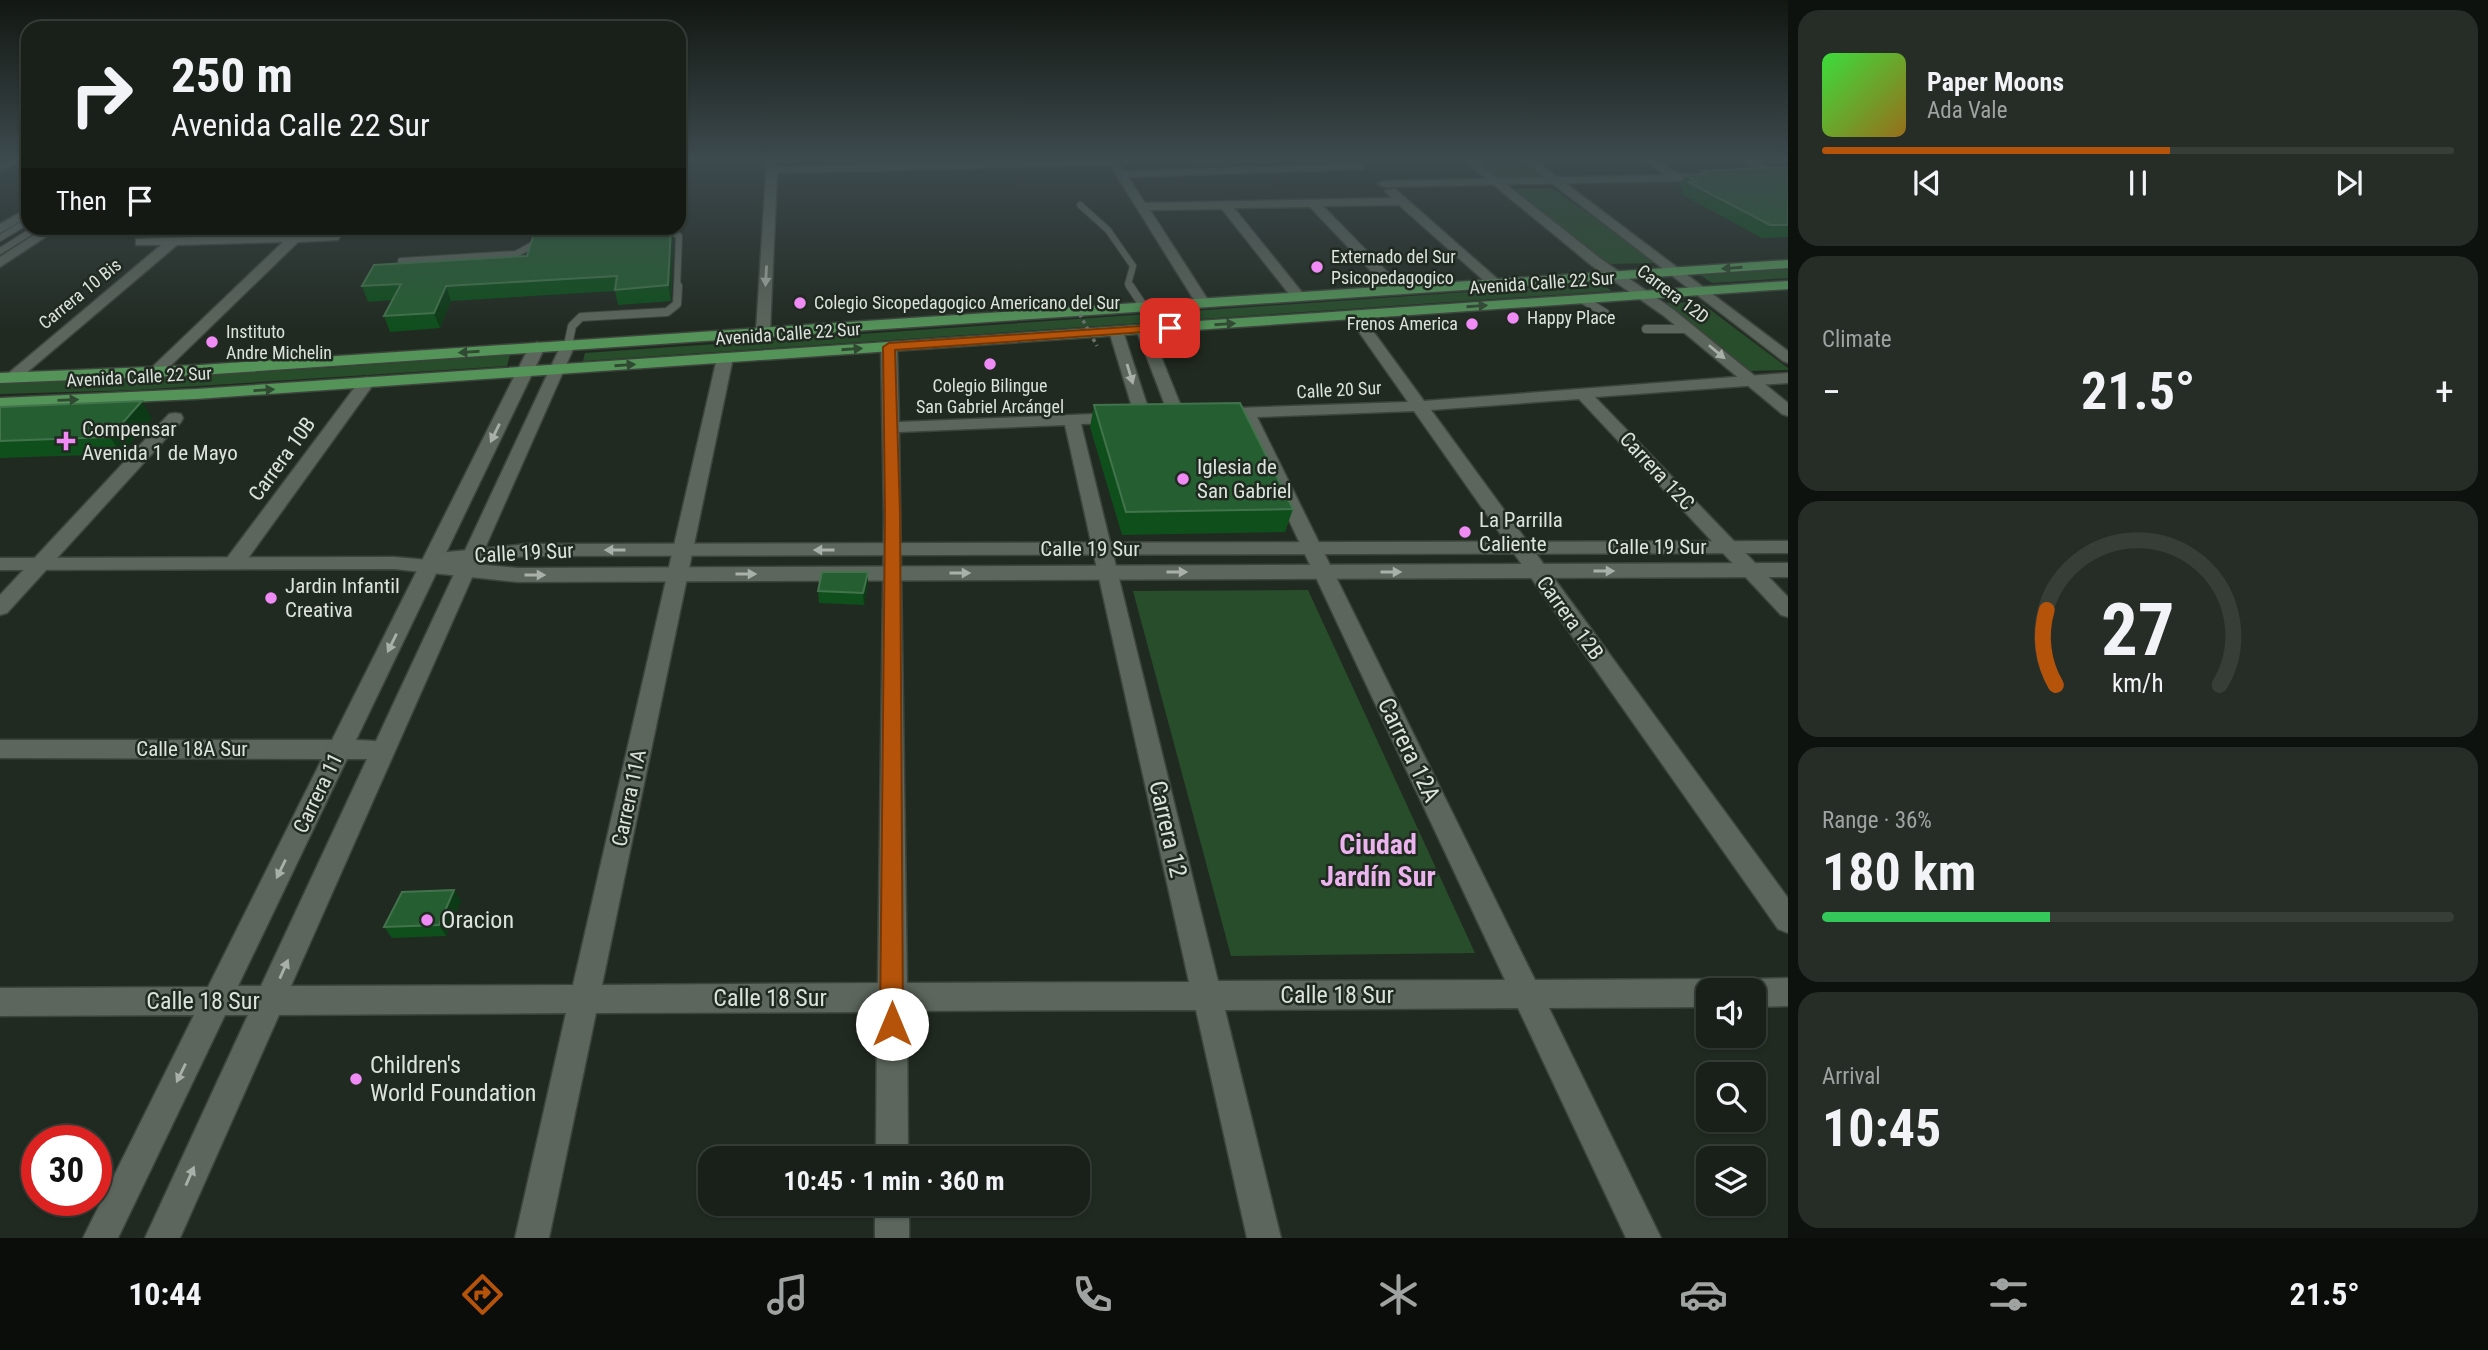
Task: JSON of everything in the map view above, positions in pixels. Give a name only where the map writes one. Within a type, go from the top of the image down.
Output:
[{"type":"main road","name":"Avenida Calle 22 Sur","points":[[6,377],[155,372],[1788,264]]},
{"type":"main road","name":"Avenida Calle 22 Sur","points":[[3,406],[1788,285]]},
{"type":"street","points":[[0,229],[21,216]]},
{"type":"street","points":[[763,332],[769,216]]},
{"type":"street","points":[[1148,216],[1203,303]]},
{"type":"street","points":[[1234,216],[1298,296]]},
{"type":"street","points":[[1325,216],[1397,290]]},
{"type":"street","points":[[1418,216],[1495,283]]},
{"type":"street","name":"Carrera 12D","points":[[1540,216],[1689,329],[1788,411]]},
{"type":"street","name":"Carrera 12D","points":[[1601,216],[1788,359]]},
{"type":"street","points":[[0,262],[42,235]]},
{"type":"street","points":[[140,242],[334,237]]},
{"type":"street","points":[[155,372],[295,238]]},
{"type":"street","name":"Carrera 10 Bis","points":[[6,377],[174,241]]},
{"type":"street","name":"Carrera 12B","points":[[1354,315],[1788,920]]},
{"type":"street","points":[[891,427],[1182,416],[1143,329]]},
{"type":"street","points":[[1116,331],[1143,417]]},
{"type":"street","name":"Carrera 11","points":[[162,1238],[568,345]]},
{"type":"street","name":"Carrera 11","points":[[100,1238],[537,347]]},
{"type":"street","points":[[889,347],[892,561],[892,1146]]},
{"type":"street","name":"Carrera 11A","points":[[532,1238],[725,358]]},
{"type":"street","name":"Calle 20 Sur","points":[[1224,414],[1418,406],[1788,379]]},
{"type":"street","name":"Carrera 10B","points":[[234,564],[367,383]]},
{"type":"street","name":"Carrera 12C","points":[[1583,394],[1788,610]]},
{"type":"street","name":"Carrera 12A","points":[[1247,413],[1644,1238]]},
{"type":"street","points":[[0,608],[174,418]]},
{"type":"street","name":"Carrera 12","points":[[1072,420],[1264,1238]]},
{"type":"street","name":"Calle 19 Sur","points":[[0,565],[469,562],[518,575],[681,562],[1318,560],[1519,548],[1788,547]]},
{"type":"street","name":"Calle 19 Sur","points":[[1318,560],[1536,571],[1788,570]]},
{"type":"street","name":"Calle 18A Sur","points":[[0,749],[384,750]]},
{"type":"street","points":[[1766,993],[1788,992]]},
{"type":"street","name":"Calle 18 Sur","points":[[0,1002],[1696,993]]},
{"type":"street","points":[[892,1216],[892,1238]]},
{"type":"lane","points":[[1092,216],[1108,230],[1133,266],[1128,284],[1144,307]]},
{"type":"lane","points":[[0,238],[21,224]]},
{"type":"lane","points":[[0,251],[26,235]]},
{"type":"lane","points":[[401,261],[516,254],[524,252],[548,235]]},
{"type":"lane","points":[[568,345],[572,326],[581,317],[667,312],[677,304],[677,235]]},
{"type":"lane","points":[[1582,299],[1605,313]]},
{"type":"lane","points":[[1646,329],[1689,329]]},
{"type":"path","points":[[1073,302],[1097,346]]},
{"type":"green space","points":[[1542,216],[1592,216],[1659,263],[1607,264]]},
{"type":"green space","points":[[1788,269],[1788,278],[1712,283],[1700,275]]},
{"type":"green space","points":[[1600,283],[1612,291],[583,361],[585,353]]},
{"type":"green space","points":[[1700,302],[1788,370],[1747,371],[1660,303]]},
{"type":"green space","points":[[510,355],[507,366],[136,390],[0,394],[0,384],[294,370]]},
{"type":"green space","points":[[1308,590],[1475,953],[1231,956],[1133,591]]},
{"type":"building","points":[[1752,216],[1788,216],[1788,225],[1770,225]]},
{"type":"building","points":[[534,235],[671,235],[668,285],[615,290],[617,276],[446,286],[434,313],[384,316],[401,284],[362,286],[374,265],[527,256]]},
{"type":"building","points":[[142,401],[110,437],[0,441],[0,407]]},
{"type":"building","name":"Iglesia de San Gabriel","points":[[1240,403],[1293,509],[1126,512],[1094,405]]},
{"type":"building","points":[[822,572],[868,572],[863,593],[818,591]]},
{"type":"building","points":[[454,890],[439,925],[384,927],[402,892]]},
{"type":"place","name":"Externado del Sur Psicopedagogico","points":[[1317,267]]},
{"type":"place","name":"Colegio Sicopedagogico Americano del Sur","points":[[800,303]]},
{"type":"place","name":"Happy Place","points":[[1513,318]]},
{"type":"place","name":"Frenos America","points":[[1472,324]]},
{"type":"place","name":"Instituto Andre Michelin","points":[[212,342]]},
{"type":"place","name":"Colegio Bilingue San Gabriel Arcángel","points":[[990,364]]},
{"type":"place","name":"Compensar Avenida 1 de Mayo","points":[[66,441]]},
{"type":"place","name":"Iglesia de San Gabriel","points":[[1183,479]]},
{"type":"place","name":"La Parrilla Caliente","points":[[1465,532]]},
{"type":"place","name":"Jardin Infantil Creativa","points":[[271,598]]},
{"type":"place","name":"Oracion","points":[[427,920]]},
{"type":"place","name":"Children's World Foundation","points":[[356,1079]]},
{"type":"district","name":"Ciudad Jardín Sur","points":[[1378,860]]},
{"type":"route","points":[[892,1024],[892,514],[889,347],[1170,328]]}]
